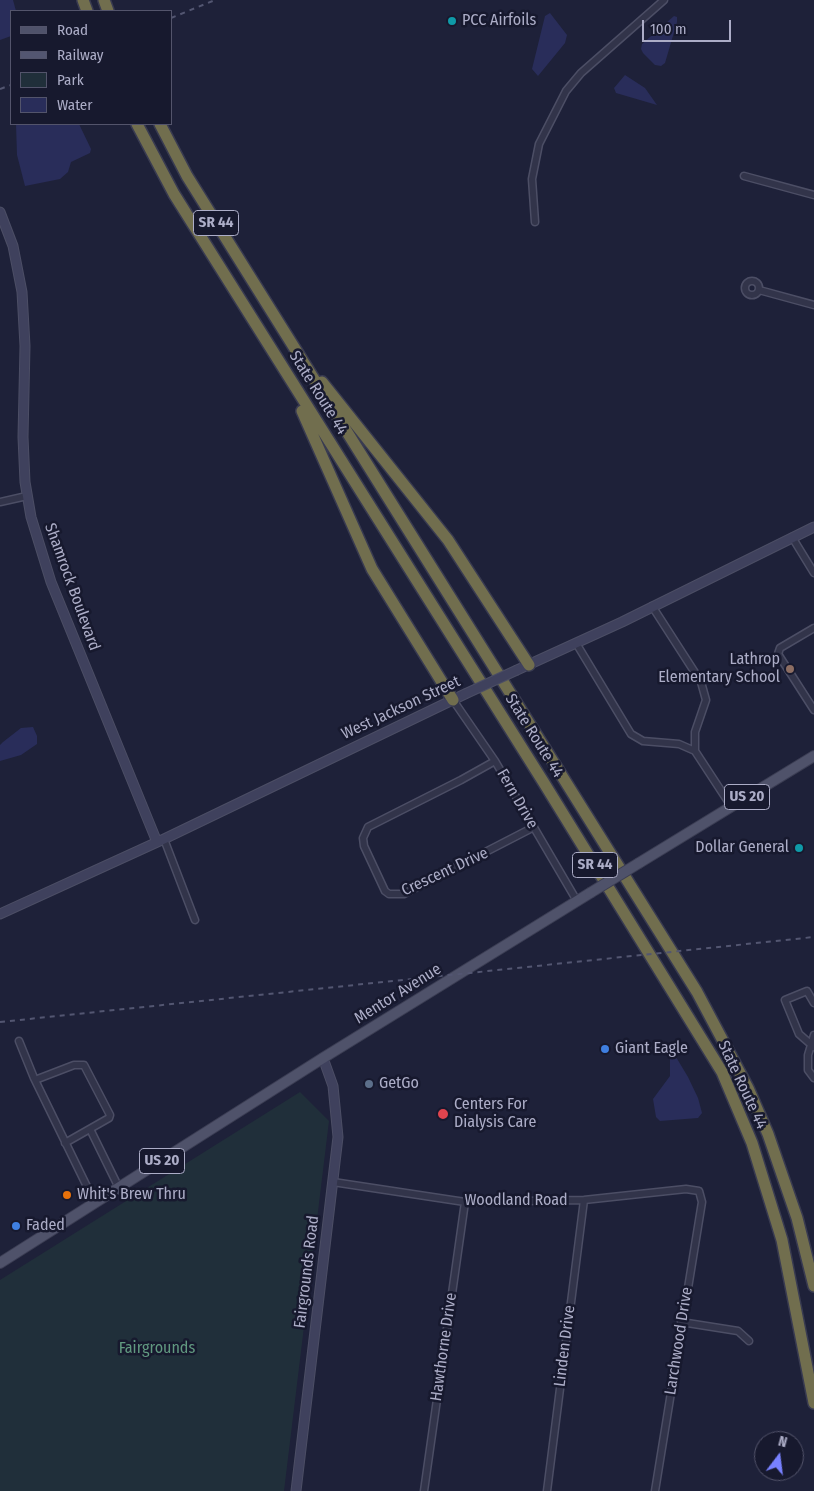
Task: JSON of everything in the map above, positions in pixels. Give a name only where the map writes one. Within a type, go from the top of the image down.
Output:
[{"type":"highway","name":"State Route 44","points":[[138,125],[174,194],[550,791],[722,1072],[752,1143],[782,1240],[814,1403]]},
{"type":"highway","name":"State Route 44","points":[[161,125],[187,176],[286,337],[697,992],[748,1088],[768,1134],[797,1218],[814,1286]]},
{"type":"highway","points":[[286,337],[448,540],[529,664]]},
{"type":"highway","points":[[282,368],[372,569],[453,700]]},
{"type":"main road","name":"Mentor Avenue","points":[[0,1263],[323,1058],[814,756]]},
{"type":"street","points":[[535,222],[532,179],[539,144],[546,126],[566,91],[581,73],[664,0]]},
{"type":"street","points":[[744,176],[814,195]]},
{"type":"street","name":"Shamrock Boulevard","points":[[0,212],[13,246],[22,292],[24,346],[23,437],[27,496],[31,517],[51,582],[161,840]]},
{"type":"street","points":[[759,290],[814,305]]},
{"type":"street","points":[[0,502],[27,496]]},
{"type":"street","name":"West Jackson Street","points":[[0,914],[161,840],[814,527]]},
{"type":"street","points":[[792,537],[814,573]]},
{"type":"street","points":[[652,606],[701,682],[706,700],[695,732],[695,751]]},
{"type":"street","points":[[814,628],[780,648],[778,654],[814,710]]},
{"type":"street","points":[[576,642],[631,734],[643,741],[679,744],[695,751],[731,806]]},
{"type":"street","name":"Fern Drive","points":[[453,700],[494,761],[577,901]]},
{"type":"street","name":"Crescent Drive","points":[[494,761],[461,780],[368,827],[363,838],[364,846],[384,891],[389,894],[404,894],[534,828]]},
{"type":"street","points":[[161,840],[194,920]]},
{"type":"street","points":[[812,1046],[799,1034],[785,1000],[807,990],[814,1003]]},
{"type":"street","points":[[814,1034],[808,1070],[814,1078]]},
{"type":"street","points":[[19,1041],[35,1080],[95,1203]]},
{"type":"street","name":"Fairgrounds Road","points":[[296,1491],[338,1122],[333,1086],[323,1058]]},
{"type":"street","points":[[35,1080],[74,1065],[84,1065],[110,1115],[109,1118],[65,1143]]},
{"type":"street","points":[[90,1129],[119,1188]]},
{"type":"street","name":"Woodland Road","points":[[332,1182],[465,1202],[584,1200],[686,1189],[699,1192]]},
{"type":"street","name":"Larchwood Drive","points":[[654,1491],[702,1202],[699,1192]]},
{"type":"street","name":"Linden Drive","points":[[547,1491],[584,1200]]},
{"type":"street","name":"Hawthorne Drive","points":[[424,1491],[465,1202]]},
{"type":"street","points":[[682,1322],[738,1330],[749,1341]]},
{"type":"green space","name":"Fairgrounds","points":[[300,1092],[329,1121],[284,1491],[0,1491],[0,1280]]},
{"type":"water","points":[[0,0],[13,0],[16,10],[10,10],[10,36],[0,40]]},
{"type":"water","points":[[550,13],[567,35],[565,43],[538,76],[532,69],[545,16]]},
{"type":"water","points":[[674,16],[677,17],[677,22],[665,63],[661,66],[655,65],[643,53],[641,49],[642,44]]},
{"type":"water","points":[[625,75],[645,88],[657,105],[616,93],[614,88]]},
{"type":"water","points":[[16,125],[79,125],[91,149],[90,153],[71,162],[68,172],[60,179],[25,186],[17,155]]},
{"type":"water","points":[[33,727],[37,736],[37,744],[21,755],[0,761],[0,745],[21,728]]},
{"type":"water","points":[[673,1052],[698,1098],[702,1113],[698,1118],[660,1121],[656,1117],[653,1099],[670,1076],[670,1055]]},
{"type":"railway","points":[[172,18],[215,0]]},
{"type":"railway","points":[[0,89],[10,85]]},
{"type":"railway","points":[[0,1022],[814,937]]},
{"type":"place","name":"PCC Airfoils","points":[[452,21]]},
{"type":"place","name":"Lathrop Elementary School","points":[[790,669]]},
{"type":"place","name":"Dollar General","points":[[799,848]]},
{"type":"place","name":"Giant Eagle","points":[[605,1049]]},
{"type":"place","name":"GetGo","points":[[369,1084]]},
{"type":"place","name":"Centers For Dialysis Care","points":[[443,1114]]},
{"type":"place","name":"Whit's Brew Thru","points":[[67,1195]]},
{"type":"place","name":"Faded","points":[[16,1226]]}]
